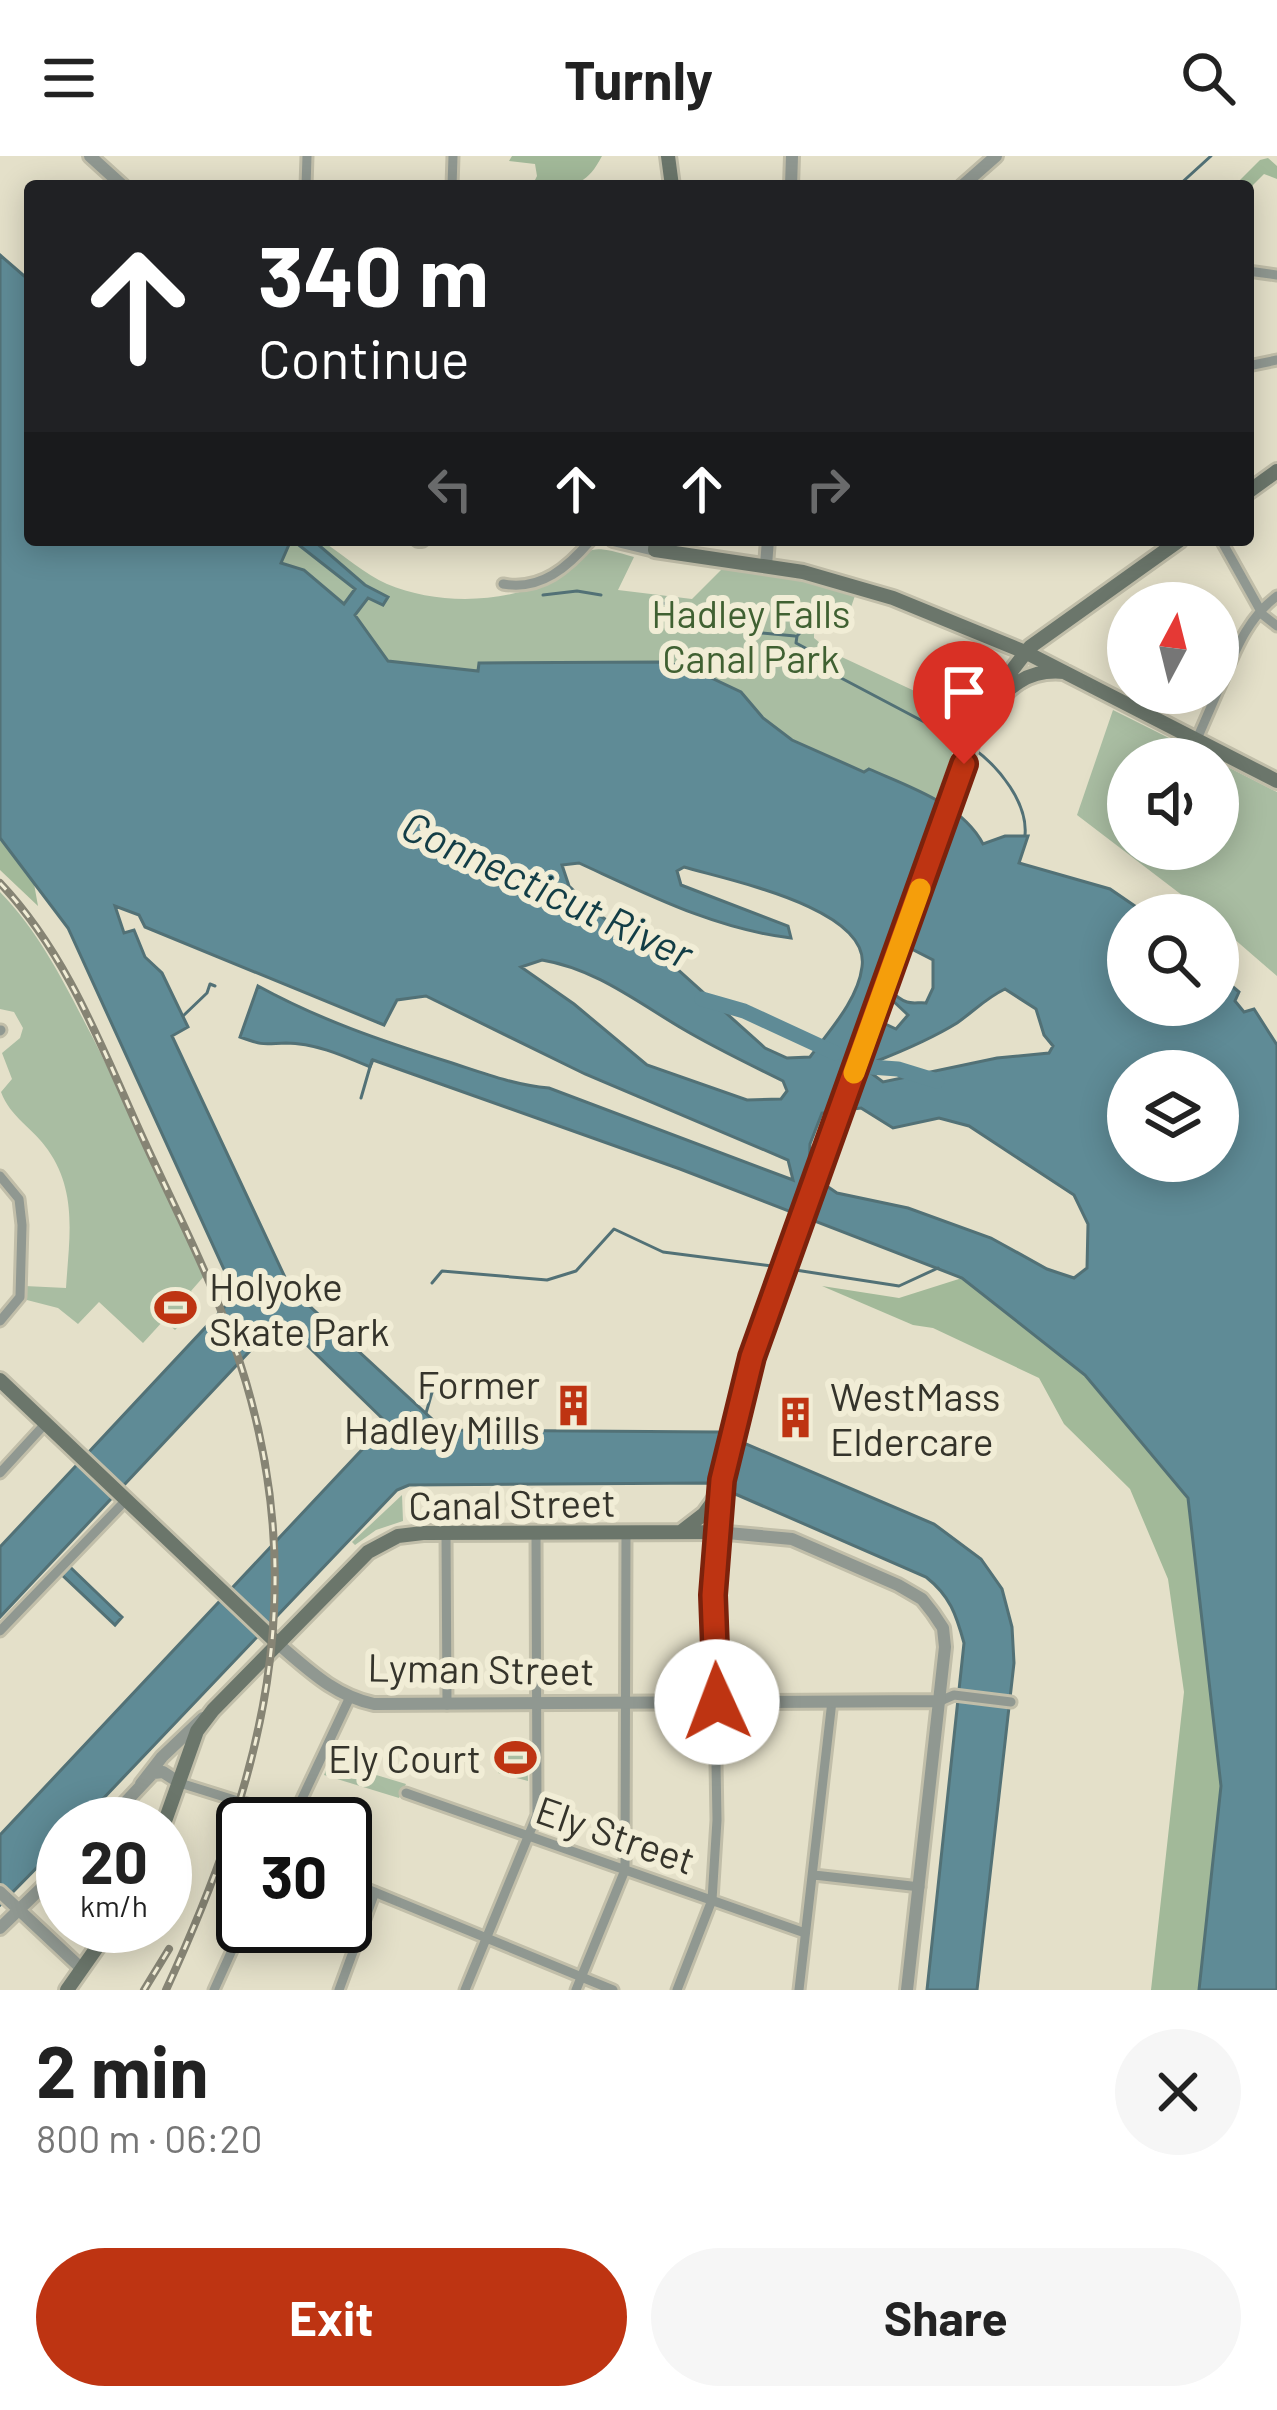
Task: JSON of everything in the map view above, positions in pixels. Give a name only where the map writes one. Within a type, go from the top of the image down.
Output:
[{"type":"main road","points":[[661,546],[856,584],[1024,652],[1195,738]]},
{"type":"main road","points":[[717,1532],[733,1430],[775,1294],[980,720],[1024,652],[1172,546]]},
{"type":"main road","points":[[980,720],[1021,678],[1042,671],[1064,672]]},
{"type":"main road","points":[[1239,761],[1277,781]]},
{"type":"main road","name":"Lyman Street","points":[[0,1380],[272,1638]]},
{"type":"main road","points":[[681,1532],[721,1492]]},
{"type":"main road","name":"Canal Street","points":[[175,1797],[197,1731],[213,1710],[272,1638],[379,1544],[398,1536],[446,1533],[717,1532]]},
{"type":"main road","points":[[67,1990],[93,1953]]},
{"type":"street","points":[[90,156],[116,180]]},
{"type":"street","points":[[969,180],[996,156]]},
{"type":"street","points":[[503,584],[526,585],[549,578],[585,546]]},
{"type":"street","points":[[766,566],[768,546]]},
{"type":"street","points":[[1224,546],[1264,618],[1277,626]]},
{"type":"street","points":[[1239,643],[1259,609],[1277,596]]},
{"type":"street","points":[[0,1176],[19,1199],[22,1225],[20,1297],[0,1321]]},
{"type":"street","points":[[0,1473],[45,1424]]},
{"type":"street","points":[[0,1631],[122,1498]]},
{"type":"street","points":[[677,1990],[712,1900],[717,1820],[713,1595],[717,1532],[792,1539],[922,1599],[943,1628],[940,1701],[907,1990]]},
{"type":"street","points":[[446,1533],[447,1705]]},
{"type":"street","points":[[465,1990],[529,1836],[538,1803],[536,1533]]},
{"type":"street","points":[[575,1990],[625,1870],[626,1533]]},
{"type":"street","name":"Lyman Street","points":[[272,1638],[319,1680],[350,1699],[374,1704],[940,1701],[958,1695],[1011,1702]]},
{"type":"street","points":[[303,1797],[350,1699]]},
{"type":"street","points":[[799,1990],[832,1701]]},
{"type":"street","points":[[129,1797],[162,1757],[213,1710]]},
{"type":"street","points":[[141,1784],[158,1772],[221,1797]]},
{"type":"street","name":"Ely Street","points":[[406,1792],[805,1933]]},
{"type":"street","points":[[814,1875],[920,1887]]},
{"type":"street","points":[[0,1928],[10,1901],[36,1884]]},
{"type":"street","points":[[372,1891],[613,1990]]},
{"type":"street","points":[[339,1990],[375,1892]]},
{"type":"street","points":[[10,1901],[82,1969]]},
{"type":"street","points":[[214,1990],[231,1953]]},
{"type":"green space","points":[[512,156],[602,156],[582,180],[535,180],[535,164],[509,161]]},
{"type":"green space","points":[[1268,158],[1277,166],[1277,179],[1264,174],[1254,184],[1254,180],[1240,180]]},
{"type":"green space","name":"Hadley Falls Canal Park","points":[[288,546],[330,546],[387,584],[427,596],[470,599],[533,588],[566,572],[586,553],[601,549],[634,557],[618,590],[692,599],[724,567],[857,590],[849,613],[814,627],[814,638],[831,652],[966,715],[926,827],[871,805],[688,667],[659,662],[480,663],[479,671],[388,661],[356,615],[304,570],[280,563]]},
{"type":"green space","points":[[1112,714],[1121,714],[1169,738],[1107,738],[1107,838],[1077,815]]},
{"type":"green space","points":[[1239,773],[1277,792],[1277,976],[1239,943],[1239,894],[1180,894],[1149,870],[1239,870]]},
{"type":"green space","points":[[0,838],[33,878],[38,906],[0,870]]},
{"type":"green space","points":[[0,892],[41,944],[73,1001],[205,1275],[191,1291],[199,1305],[175,1330],[164,1320],[143,1343],[99,1302],[78,1324],[58,1308],[23,1299],[25,1286],[66,1288],[70,1234],[68,1200],[58,1166],[1,1092],[12,1079],[2,1053],[20,1038],[23,1028],[14,1012],[0,1009]]},
{"type":"green space","points":[[962,1278],[1085,1375],[1188,1498],[1221,1786],[1199,1990],[1151,1990],[1184,1692],[1168,1579],[1130,1489],[1064,1424],[1039,1378],[933,1328],[913,1325],[822,1286],[899,1298]]},
{"type":"green space","points":[[402,1495],[403,1521],[376,1530],[355,1545],[352,1542]]},
{"type":"green space","name":"Ely Court","points":[[507,1740],[527,1742],[528,1781],[498,1773]]},
{"type":"green space","points":[[330,1761],[406,1784],[399,1798],[324,1775]]},
{"type":"water","points":[[0,255],[24,276],[24,546],[288,546],[281,563],[304,570],[344,604],[355,589],[300,546],[320,546],[365,585],[388,597],[383,605],[368,598],[355,615],[388,661],[478,671],[479,663],[659,662],[688,667],[741,692],[763,718],[792,740],[949,807],[983,844],[1005,836],[1028,836],[1019,863],[1117,894],[1107,894],[1107,1026],[1239,1026],[1239,1006],[1244,1012],[1254,1009],[1277,1045],[1277,1990],[1199,1990],[1221,1786],[1188,1498],[1085,1375],[962,1278],[680,1169],[373,1060],[370,1067],[308,1045],[263,1044],[240,1037],[258,986],[375,1038],[499,1078],[549,1088],[793,1180],[788,1160],[585,1074],[426,996],[397,1000],[384,1025],[145,927],[139,915],[115,906],[124,933],[134,930],[188,1027],[172,1036],[290,1288],[444,1430],[718,1432],[934,1524],[981,1559],[1002,1589],[1012,1627],[1014,1663],[977,1990],[927,1990],[964,1643],[951,1606],[926,1577],[710,1483],[409,1485],[397,1490],[105,1797],[36,1797],[36,1868],[0,1905],[0,1835],[387,1423],[280,1319],[0,1617],[0,1547],[231,1300],[232,1287],[68,928],[0,838]],"holes":[[[579,863],[709,919],[791,938],[788,926],[681,885],[677,871],[684,867],[792,900],[844,928],[859,946],[859,979],[842,1015],[810,1057],[787,1058],[765,1048],[666,959],[599,915],[569,886],[562,865]],[[892,939],[933,960],[933,988],[926,1003],[907,1002],[886,983],[882,954]],[[542,960],[598,979],[783,1081],[787,1091],[781,1099],[747,1100],[647,1065],[521,967]],[[1005,989],[1036,1009],[1053,1046],[1049,1053],[997,1058],[883,1082],[871,1073],[877,1061],[947,1029]],[[891,999],[908,1015],[896,1029],[866,1015]],[[861,1108],[893,1128],[939,1118],[969,1126],[1074,1195],[1088,1224],[1087,1268],[1074,1278],[1047,1269],[991,1238],[908,1208],[837,1193],[809,1174],[810,1144],[822,1113]]]},
{"type":"water","points":[[69,1566],[122,1617],[115,1625],[61,1574]]},
{"type":"pier","points":[[940,796],[960,808],[908,954],[893,946],[886,951],[896,988],[890,1006],[876,1003],[873,1012],[886,1017],[851,1115],[827,1118],[816,1146],[815,1171],[828,1179],[813,1220],[791,1212]]},
{"type":"waterway","points":[[1185,180],[1211,156]]},
{"type":"waterway","points":[[543,595],[577,591],[601,595]]},
{"type":"waterway","points":[[654,602],[678,605]]},
{"type":"waterway","points":[[850,608],[817,615],[796,643],[809,650],[824,669],[966,744]]},
{"type":"waterway","points":[[706,613],[750,632],[795,636]]},
{"type":"waterway","points":[[974,749],[1010,787],[1022,811],[1025,835]]},
{"type":"waterway","points":[[183,1016],[210,984],[215,986]]},
{"type":"waterway","name":"Connecticut River","points":[[702,999],[744,1011],[835,1053]]},
{"type":"waterway","points":[[361,1098],[372,1060]]},
{"type":"waterway","name":"Connecticut River","points":[[856,1066],[898,1069],[937,1081]]},
{"type":"waterway","points":[[432,1283],[442,1271],[547,1280],[576,1271],[614,1229],[663,1252],[780,1267]]},
{"type":"waterway","points":[[789,1269],[899,1286],[938,1268]]},
{"type":"waterway","points":[[426,1413],[435,1382]]},
{"type":"railway","points":[[0,883],[46,942],[100,1042],[220,1307],[262,1447],[273,1527],[274,1606],[267,1683],[228,1836],[166,1990]]},
{"type":"railway","points":[[144,1990],[167,1953]]},
{"type":"slow traffic","points":[[854,1073],[920,889]]},
{"type":"place","name":"Holyoke Skate Park","points":[[175,1307]]},
{"type":"place","name":"Former Hadley Mills","points":[[574,1405]]},
{"type":"place","name":"WestMass Eldercare","points":[[796,1417]]},
{"type":"place","name":"Ely Court","points":[[515,1757]]},
{"type":"route","points":[[717,1702],[713,1595],[727,1449],[752,1357],[964,764]]}]
